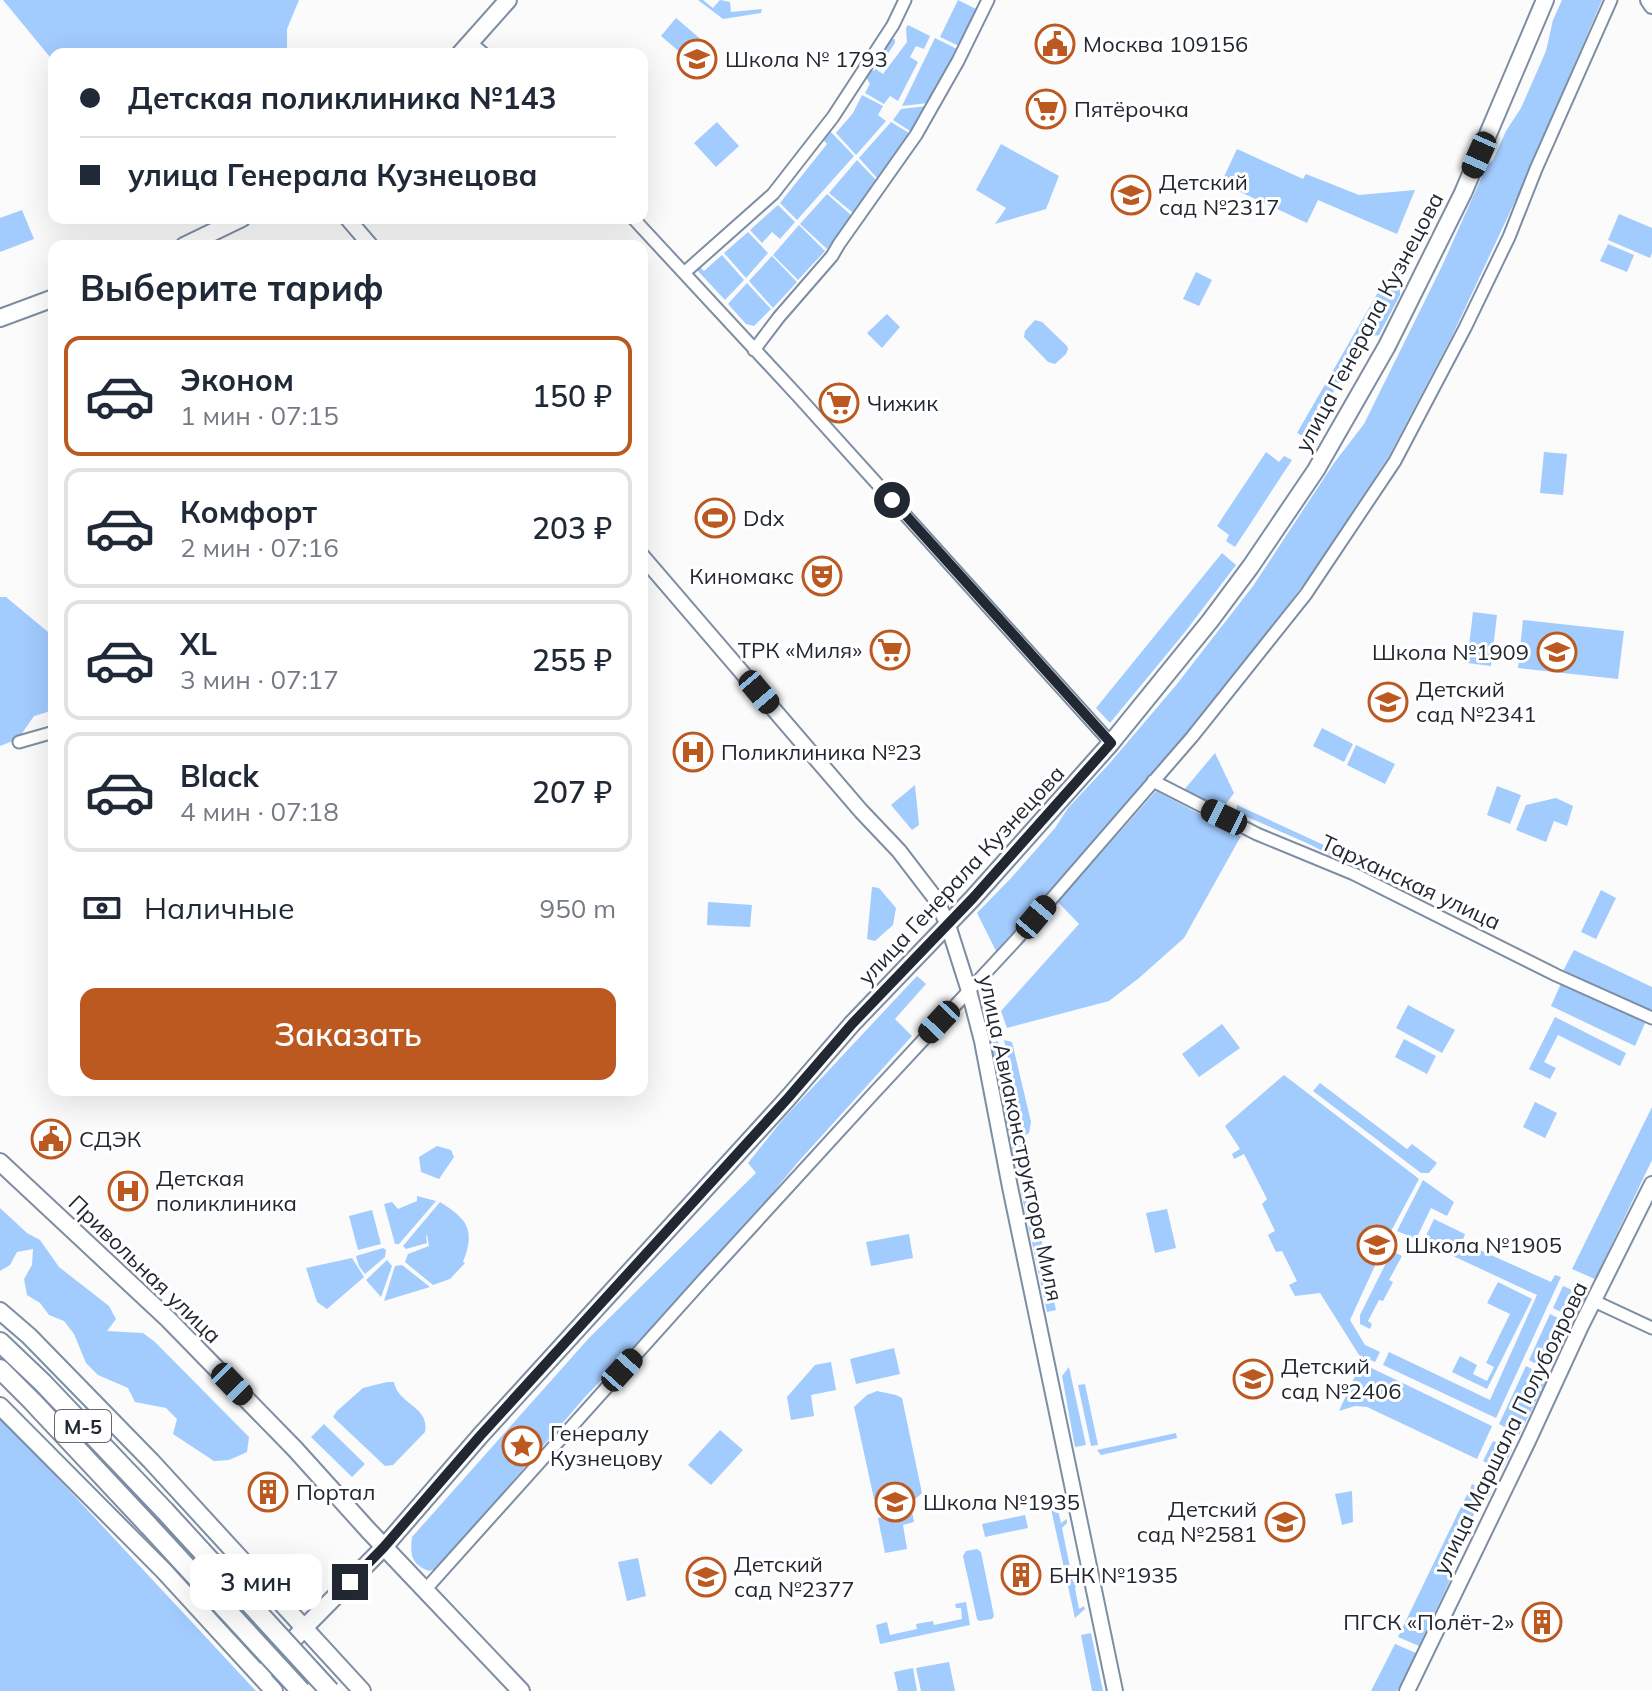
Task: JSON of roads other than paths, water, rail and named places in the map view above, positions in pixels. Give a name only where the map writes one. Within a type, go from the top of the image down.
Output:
[{"type":"highway","name":"М-5","points":[[0,1342],[165,1511],[330,1691]]},
{"type":"highway","name":"М-5","points":[[0,1369],[302,1691]]},
{"type":"main road","points":[[473,48],[508,0]]},
{"type":"main road","name":"улица Генерала Кузнецова","points":[[260,1676],[384,1547],[490,1424],[852,1024],[948,925],[1111,743],[1210,621],[1316,470],[1354,406],[1463,193],[1545,0]]},
{"type":"main road","points":[[196,240],[230,224]]},
{"type":"main road","points":[[0,318],[48,300]]},
{"type":"main road","name":"Привольная улица","points":[[0,1162],[168,1319],[295,1449],[521,1691]]},
{"type":"main road","points":[[0,1311],[29,1336],[151,1461],[358,1687]]},
{"type":"main road","points":[[0,1406],[164,1571],[274,1691]]},
{"type":"main road","points":[[302,1691],[316,1676],[329,1674],[341,1676],[358,1687]]},
{"type":"street","points":[[684,273],[773,194],[833,117],[893,25],[905,0]]},
{"type":"street","points":[[754,350],[832,256],[916,135],[988,0]]},
{"type":"street","points":[[425,1590],[693,1291],[1016,940],[1210,715],[1306,594],[1395,461],[1465,328],[1503,249],[1611,0]]},
{"type":"street","points":[[1648,0],[1652,6]]},
{"type":"street","points":[[352,224],[366,240]]},
{"type":"street","points":[[639,224],[1111,743]]},
{"type":"street","name":"улица Авиаконструктора Миля","points":[[648,563],[899,851],[935,898],[948,925],[985,1056],[1115,1691]]},
{"type":"street","points":[[19,742],[48,734]]},
{"type":"street","name":"Тарханская улица","points":[[1153,781],[1257,834],[1354,874],[1556,975],[1652,1018]]},
{"type":"street","name":"улица Маршала Полубоярова","points":[[1407,1691],[1652,1184]]},
{"type":"street","points":[[1594,1301],[1652,1328]]},
{"type":"place","name":"Москва 109156","points":[[1055,44]]},
{"type":"place","name":"Школа № 1793","points":[[697,59]]},
{"type":"place","name":"Пятёрочка","points":[[1046,109]]},
{"type":"place","name":"Детский сад №2317","points":[[1131,195]]},
{"type":"place","name":"Чижик","points":[[839,403]]},
{"type":"place","name":"Ddx","points":[[715,518]]},
{"type":"place","name":"Киномакс","points":[[822,576]]},
{"type":"place","name":"ТРК «Миля»","points":[[890,650]]},
{"type":"place","name":"Школа №1909","points":[[1557,652]]},
{"type":"place","name":"Детский сад №2341","points":[[1388,702]]},
{"type":"place","name":"Поликлиника №23","points":[[693,752]]},
{"type":"place","name":"СДЭК","points":[[51,1139]]},
{"type":"place","name":"Детская поликлиника","points":[[128,1191]]},
{"type":"place","name":"Школа №1905","points":[[1377,1245]]},
{"type":"place","name":"Детский сад №2406","points":[[1253,1379]]},
{"type":"place","name":"Генералу Кузнецову","points":[[522,1446]]},
{"type":"place","name":"Портал","points":[[268,1492]]},
{"type":"place","name":"Школа №1935","points":[[895,1502]]},
{"type":"place","name":"Детский сад №2581","points":[[1285,1522]]},
{"type":"place","name":"БНК №1935","points":[[1021,1575]]},
{"type":"place","name":"Детский сад №2377","points":[[706,1577]]},
{"type":"place","name":"ПГСК «Полёт-2»","points":[[1542,1622]]}]
